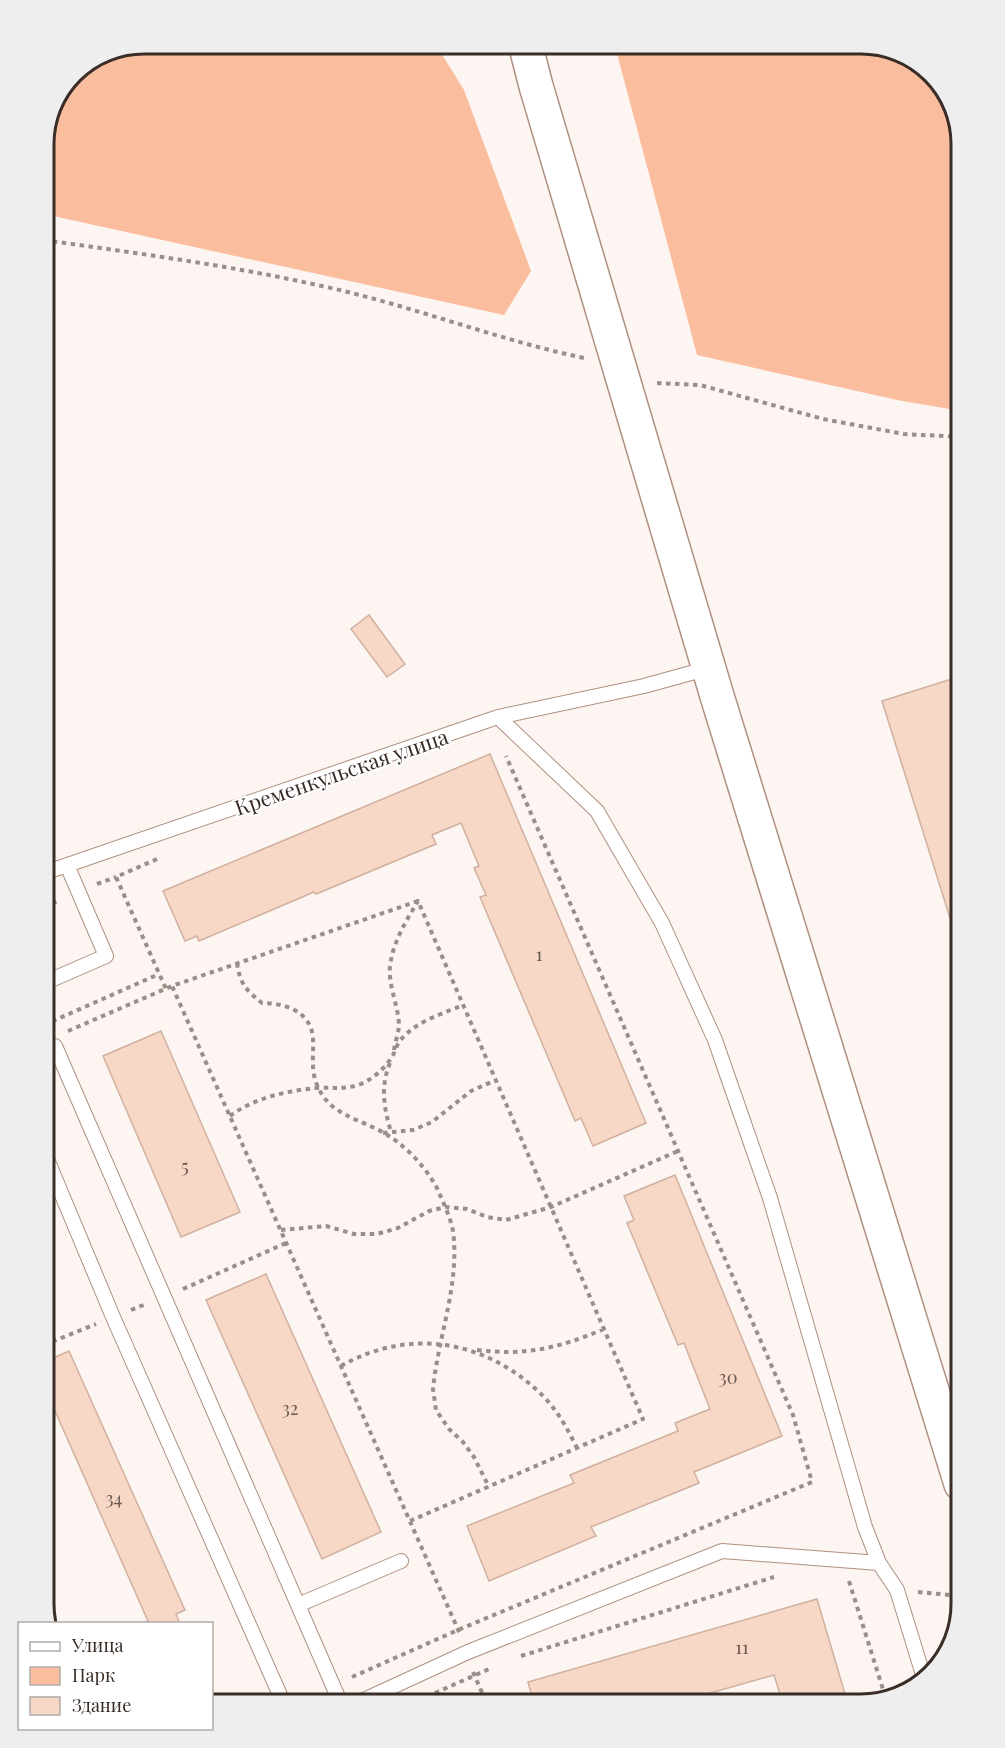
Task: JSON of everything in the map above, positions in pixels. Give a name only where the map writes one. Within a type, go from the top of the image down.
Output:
[{"type":"street","points":[[528,54],[709,668],[951,1449]]},
{"type":"lane","name":"Кременкульская улица","points":[[54,870],[498,717],[644,686],[709,668]]},
{"type":"lane","points":[[498,717],[597,812],[667,934],[715,1040],[770,1198],[865,1527],[879,1563],[897,1590],[922,1670]]},
{"type":"lane","points":[[54,979],[106,956],[67,865]]},
{"type":"lane","points":[[54,1059],[164,1297],[336,1694]]},
{"type":"lane","points":[[54,1176],[113,1317],[280,1694]]},
{"type":"lane","points":[[377,1694],[468,1652],[722,1551],[879,1563]]},
{"type":"lane","points":[[298,1605],[401,1561]]},
{"type":"path","points":[[54,241],[201,263],[317,285],[422,313],[621,374],[700,384],[823,419],[904,434],[951,436]]},
{"type":"path","points":[[332,1685],[812,1482],[793,1415],[510,762],[502,749]]},
{"type":"path","points":[[159,858],[116,877],[166,989]]},
{"type":"path","points":[[54,1043],[64,1032],[172,986],[418,901]]},
{"type":"path","points":[[410,1521],[643,1419],[418,901]]},
{"type":"path","points":[[230,1116],[241,1107],[262,1099],[318,1088],[343,1089],[362,1083],[380,1073],[392,1057],[399,1028],[391,988],[390,966],[399,934],[418,901]]},
{"type":"path","points":[[237,963],[239,978],[248,992],[262,1003],[277,1003],[294,1009],[307,1021],[313,1035],[312,1065],[318,1088],[335,1110],[383,1133],[409,1152],[430,1175],[446,1207],[452,1229],[455,1261],[433,1389],[436,1410],[449,1429],[474,1457],[489,1487]]},
{"type":"path","points":[[54,1020],[159,974]]},
{"type":"path","points":[[172,986],[468,1652],[474,1676],[482,1694]]},
{"type":"path","points":[[391,1132],[382,1090],[386,1072],[400,1041],[413,1029],[463,1005]]},
{"type":"path","points":[[383,1133],[413,1130],[432,1122],[471,1091],[496,1080]]},
{"type":"path","points":[[281,1230],[326,1226],[354,1234],[377,1234],[398,1228],[429,1211],[446,1207],[467,1209],[488,1217],[506,1220],[551,1207],[678,1151]]},
{"type":"path","points":[[54,1341],[164,1297],[286,1243]]},
{"type":"path","points":[[341,1366],[361,1355],[394,1346],[440,1345],[499,1353],[538,1351],[575,1341],[604,1329]]},
{"type":"path","points":[[471,1349],[501,1362],[528,1382],[560,1417],[577,1448]]},
{"type":"path","points":[[520,1657],[775,1577],[785,1577]]},
{"type":"path","points":[[884,1691],[848,1577],[897,1590],[951,1595]]},
{"type":"path","points":[[434,1694],[492,1668]]},
{"type":"green space","points":[[144,54],[442,54],[464,90],[531,271],[504,315],[54,216],[54,138],[63,104],[80,80],[94,69],[126,56]]},
{"type":"green space","points":[[617,54],[867,54],[890,59],[911,69],[936,94],[948,120],[950,132],[951,409],[897,400],[697,355]]},
{"type":"building","points":[[369,615],[405,664],[387,677],[351,629]]},
{"type":"building","points":[[951,679],[951,921],[882,701]]},
{"type":"building","points":[[490,754],[646,1123],[593,1146],[581,1118],[575,1121],[480,897],[486,895],[474,868],[479,866],[461,823],[432,835],[436,844],[199,941],[197,936],[185,941],[163,891]]},
{"type":"building","points":[[161,1031],[240,1212],[181,1237],[103,1056]]},
{"type":"building","points":[[675,1175],[782,1436],[694,1472],[699,1483],[591,1527],[596,1536],[489,1581],[467,1526],[574,1483],[570,1475],[678,1431],[675,1423],[710,1409],[684,1343],[678,1345],[627,1223],[634,1220],[624,1196]]},
{"type":"building","points":[[266,1274],[381,1532],[322,1559],[206,1300]]},
{"type":"building","points":[[69,1351],[185,1610],[176,1614],[179,1622],[146,1622],[148,1621],[54,1409],[54,1358]]},
{"type":"building","points":[[817,1599],[845,1694],[780,1694],[774,1675],[707,1694],[531,1694],[528,1682]]}]
